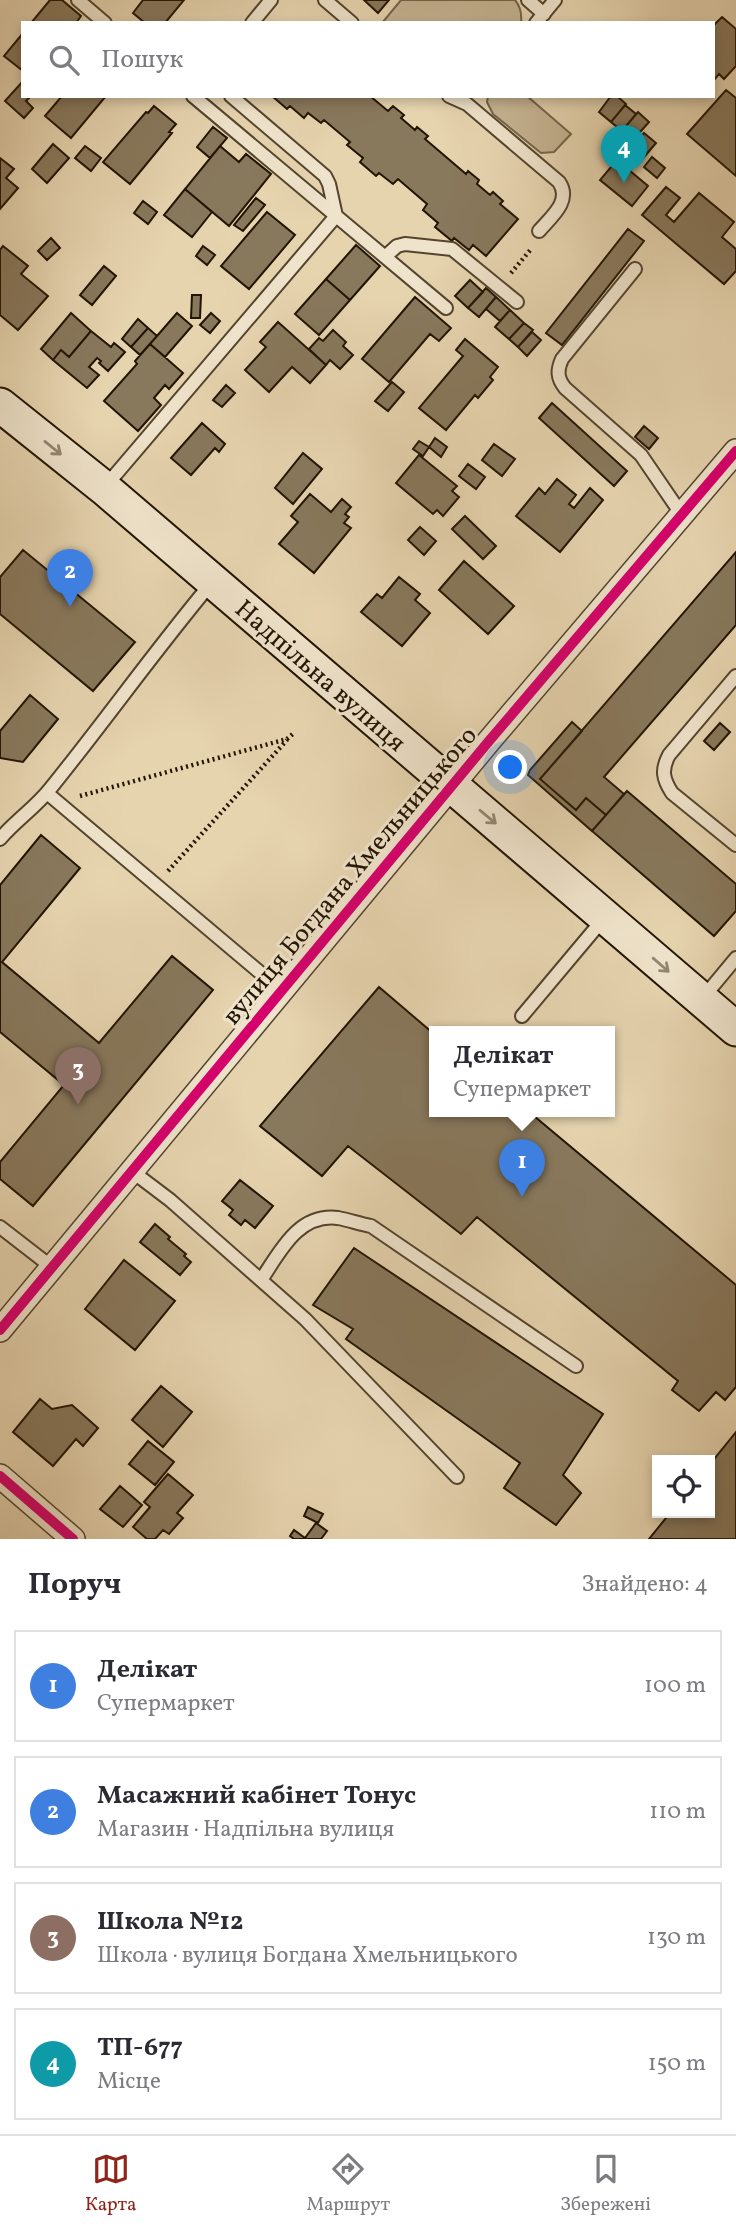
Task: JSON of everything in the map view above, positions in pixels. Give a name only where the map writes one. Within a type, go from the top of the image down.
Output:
[{"type":"main road","name":"Надпільна вулиця","points":[[0,405],[104,488],[736,1029]]},
{"type":"street","name":"вулиця Богдана Хмельницького","points":[[0,1330],[452,786],[736,451]]},
{"type":"street","points":[[0,1476],[73,1539]]},
{"type":"lane","points":[[78,0],[103,21]]},
{"type":"lane","points":[[254,21],[271,0]]},
{"type":"lane","points":[[325,0],[350,21]]},
{"type":"lane","points":[[528,0],[540,18],[555,0]]},
{"type":"lane","points":[[195,98],[446,308]]},
{"type":"lane","points":[[234,98],[325,176],[336,216]]},
{"type":"lane","points":[[470,100],[564,189],[565,198],[561,205],[539,231]]},
{"type":"lane","points":[[104,488],[336,216]]},
{"type":"lane","points":[[385,257],[397,246],[405,244],[452,249],[517,302]]},
{"type":"lane","points":[[635,269],[562,359],[558,374],[565,388],[642,455],[682,515]]},
{"type":"lane","points":[[0,839],[47,793],[173,628],[213,581]]},
{"type":"lane","points":[[736,676],[669,755],[663,774],[672,793],[736,845]]},
{"type":"lane","points":[[47,793],[282,991]]},
{"type":"lane","points":[[522,1016],[606,917]]},
{"type":"lane","points":[[702,999],[736,958]]},
{"type":"lane","points":[[132,1172],[170,1200],[305,1319],[457,1477]]},
{"type":"lane","points":[[261,1280],[292,1234],[312,1220],[336,1218],[371,1226],[576,1366]]},
{"type":"lane","points":[[0,1227],[53,1268]]},
{"type":"path","points":[[499,286],[532,248],[539,231]]},
{"type":"path","points":[[155,885],[295,732]]},
{"type":"path","points":[[59,802],[287,739]]},
{"type":"shaded area","points":[[401,0],[515,0],[521,11],[521,21],[384,21]]},
{"type":"shaded area","points":[[488,98],[529,98],[571,134],[554,152],[541,153],[493,114]]},
{"type":"building","points":[[50,0],[62,0],[81,16],[77,21],[33,21]]},
{"type":"building","points":[[143,0],[184,0],[167,21],[143,21],[133,13]]},
{"type":"building","points":[[364,0],[389,0],[378,13]]},
{"type":"building","points":[[722,17],[736,29],[736,66],[724,79],[719,74],[715,79],[715,24]]},
{"type":"building","points":[[21,35],[21,69],[4,56]]},
{"type":"building","points":[[21,83],[21,98],[29,98],[26,101],[33,108],[24,118],[5,101]]},
{"type":"building","points":[[726,90],[736,98],[736,176],[687,134]]},
{"type":"building","points":[[60,98],[104,98],[71,138],[45,116]]},
{"type":"building","points":[[274,98],[372,98],[388,111],[393,106],[404,115],[401,118],[415,130],[417,127],[428,136],[425,139],[466,174],[468,171],[479,180],[477,184],[490,195],[493,192],[503,201],[500,204],[518,219],[486,256],[473,245],[469,250],[435,227],[438,223],[423,210],[427,204],[398,179],[393,184],[379,173],[376,176],[360,162],[363,158],[347,145],[350,142],[324,120],[321,123],[308,113],[304,118],[290,106],[287,109]]},
{"type":"building","points":[[610,98],[619,98],[626,104],[611,122],[599,112]]},
{"type":"building","points":[[625,105],[636,114],[622,131],[611,122]]},
{"type":"building","points":[[154,106],[176,124],[169,132],[172,133],[130,184],[103,162]]},
{"type":"building","points":[[638,112],[649,122],[633,140],[622,131]]},
{"type":"building","points":[[213,127],[227,138],[210,158],[197,147]]},
{"type":"building","points":[[644,133],[656,143],[639,163],[627,153]]},
{"type":"building","points":[[53,144],[69,158],[47,183],[32,169]]},
{"type":"building","points":[[85,146],[101,158],[91,171],[75,158]]},
{"type":"building","points":[[220,146],[239,162],[246,154],[271,174],[229,226],[185,189]]},
{"type":"building","points":[[652,157],[665,168],[657,178],[644,167]]},
{"type":"building","points":[[0,158],[14,169],[6,178],[18,188],[0,209]]},
{"type":"building","points":[[617,160],[648,186],[632,206],[600,180]]},
{"type":"building","points":[[666,187],[680,198],[666,215],[674,222],[699,193],[734,222],[722,237],[736,249],[736,271],[724,284],[642,215]]},
{"type":"building","points":[[185,189],[212,212],[192,237],[164,215]]},
{"type":"building","points":[[256,198],[265,205],[243,231],[234,225]]},
{"type":"building","points":[[143,201],[157,212],[148,224],[134,213]]},
{"type":"building","points":[[267,212],[295,235],[249,289],[221,266]]},
{"type":"building","points":[[628,229],[644,241],[562,345],[546,333]]},
{"type":"building","points":[[51,238],[60,248],[47,260],[38,251]]},
{"type":"building","points":[[356,245],[380,266],[350,300],[326,279]]},
{"type":"building","points":[[3,246],[28,266],[21,274],[48,296],[18,330],[0,315],[0,250]]},
{"type":"building","points":[[203,246],[215,255],[207,265],[196,256]]},
{"type":"building","points":[[104,266],[116,276],[92,305],[80,295]]},
{"type":"building","points":[[326,279],[350,300],[319,335],[295,314]]},
{"type":"building","points":[[470,280],[483,292],[468,308],[455,296]]},
{"type":"building","points":[[486,288],[496,297],[479,317],[468,308]]},
{"type":"building","points":[[192,295],[201,295],[200,318],[191,318]]},
{"type":"building","points":[[415,297],[451,328],[439,341],[430,334],[389,382],[362,359]]},
{"type":"building","points":[[496,297],[510,310],[500,321],[486,309]]},
{"type":"building","points":[[510,310],[524,323],[509,339],[495,327]]},
{"type":"building","points":[[71,313],[91,331],[69,357],[61,350],[53,360],[41,349]]},
{"type":"building","points":[[177,313],[192,326],[165,357],[150,344]]},
{"type":"building","points":[[211,313],[220,321],[210,333],[200,325]]},
{"type":"building","points":[[138,319],[148,328],[131,347],[122,339]]},
{"type":"building","points":[[278,322],[326,365],[310,383],[292,367],[269,392],[245,370],[266,347],[260,342]]},
{"type":"building","points":[[524,323],[533,330],[518,347],[509,339]]},
{"type":"building","points":[[148,328],[157,336],[140,355],[131,347]]},
{"type":"building","points":[[333,330],[346,342],[343,346],[353,355],[340,369],[330,360],[326,365],[309,349],[319,338],[323,341]]},
{"type":"building","points":[[91,331],[111,347],[114,343],[125,352],[108,371],[97,358],[89,367],[99,375],[87,388],[53,360],[61,350],[69,357]]},
{"type":"building","points":[[532,332],[541,340],[527,356],[518,347]]},
{"type":"building","points":[[465,339],[498,367],[490,377],[493,380],[478,398],[475,395],[446,430],[419,408],[463,356],[456,350]]},
{"type":"building","points":[[150,344],[183,373],[169,389],[165,385],[154,398],[161,405],[138,431],[104,401],[137,364],[135,361]]},
{"type":"building","points":[[392,382],[404,392],[388,411],[375,401]]},
{"type":"building","points":[[226,385],[235,393],[222,407],[213,400]]},
{"type":"building","points":[[552,403],[627,471],[614,486],[539,418]]},
{"type":"building","points":[[202,423],[225,444],[219,452],[215,448],[191,475],[171,458]]},
{"type":"building","points":[[644,426],[658,438],[649,449],[635,437]]},
{"type":"building","points":[[435,438],[447,447],[441,457],[429,447]]},
{"type":"building","points":[[419,441],[429,447],[423,456],[413,449]]},
{"type":"building","points":[[494,444],[515,459],[502,476],[482,460]]},
{"type":"building","points":[[303,453],[322,469],[293,504],[275,488]]},
{"type":"building","points":[[419,455],[457,486],[452,491],[459,497],[443,516],[437,510],[433,514],[396,483]]},
{"type":"building","points":[[468,464],[485,477],[476,489],[459,476]]},
{"type":"building","points":[[557,479],[576,495],[569,504],[574,508],[590,488],[603,500],[560,552],[516,516],[539,488],[545,494]]},
{"type":"building","points":[[310,494],[331,512],[342,499],[351,507],[345,514],[349,517],[344,523],[351,528],[314,573],[279,544],[298,522],[291,516]]},
{"type":"building","points":[[465,516],[496,546],[483,559],[452,529]]},
{"type":"building","points":[[420,527],[436,541],[424,555],[408,540]]},
{"type":"building","points":[[23,550],[135,642],[93,691],[0,614],[0,577]]},
{"type":"building","points":[[736,552],[736,625],[604,777],[624,794],[606,815],[586,798],[576,810],[540,779]]},
{"type":"building","points":[[464,561],[514,606],[488,634],[439,590]]},
{"type":"building","points":[[399,577],[420,594],[415,600],[430,613],[402,646],[361,612],[377,594],[382,598]]},
{"type":"building","points":[[30,695],[58,719],[23,762],[0,758],[0,731]]},
{"type":"building","points":[[572,722],[582,731],[540,779],[576,810],[586,798],[606,815],[592,831],[528,775]]},
{"type":"building","points":[[720,723],[730,732],[714,750],[704,741]]},
{"type":"building","points":[[627,791],[736,884],[736,911],[714,936],[592,831]]},
{"type":"building","points":[[41,835],[80,868],[2,962],[99,1043],[172,956],[213,990],[33,1206],[0,1179],[0,1162],[64,1085],[0,1032],[0,885]]},
{"type":"building","points":[[379,987],[429,1030],[429,1117],[535,1117],[736,1285],[736,1387],[725,1400],[716,1392],[699,1411],[672,1390],[678,1381],[477,1217],[461,1234],[348,1146],[322,1176],[260,1126]]},
{"type":"building","points":[[240,1180],[273,1206],[255,1228],[245,1220],[241,1225],[229,1215],[233,1210],[222,1201]]},
{"type":"building","points":[[155,1224],[191,1262],[180,1275],[140,1242]]},
{"type":"building","points":[[354,1248],[603,1414],[563,1475],[581,1493],[556,1525],[504,1488],[520,1463],[346,1339],[353,1329],[313,1305]]},
{"type":"building","points":[[124,1260],[175,1301],[135,1350],[85,1309]]},
{"type":"building","points":[[161,1386],[192,1412],[163,1447],[132,1420]]},
{"type":"building","points":[[40,1399],[52,1409],[72,1405],[98,1428],[83,1446],[76,1439],[53,1466],[13,1432]]},
{"type":"building","points":[[736,1432],[736,1539],[649,1539],[666,1518],[715,1518],[715,1458]]},
{"type":"building","points":[[148,1441],[174,1462],[155,1485],[129,1464]]},
{"type":"building","points":[[168,1474],[193,1495],[177,1513],[183,1518],[169,1534],[163,1530],[155,1539],[147,1539],[133,1527],[150,1507],[144,1502]]},
{"type":"building","points":[[120,1486],[142,1505],[123,1527],[100,1509]]},
{"type":"building","points":[[308,1507],[323,1514],[318,1523],[304,1516]]},
{"type":"building","points":[[316,1523],[327,1531],[321,1539],[294,1539],[290,1536],[294,1530],[305,1538]]},
{"type":"cycle path","points":[[0,1330],[489,741],[736,451]]},
{"type":"cycle path","points":[[0,1476],[73,1539]]},
{"type":"place","name":"ТП-677","points":[[624,183]]},
{"type":"place","name":"Масажний кабінет Тонус","points":[[70,607]]},
{"type":"place","name":"Школа №12","points":[[78,1105]]},
{"type":"place","name":"Делікат","points":[[522,1197]]}]
